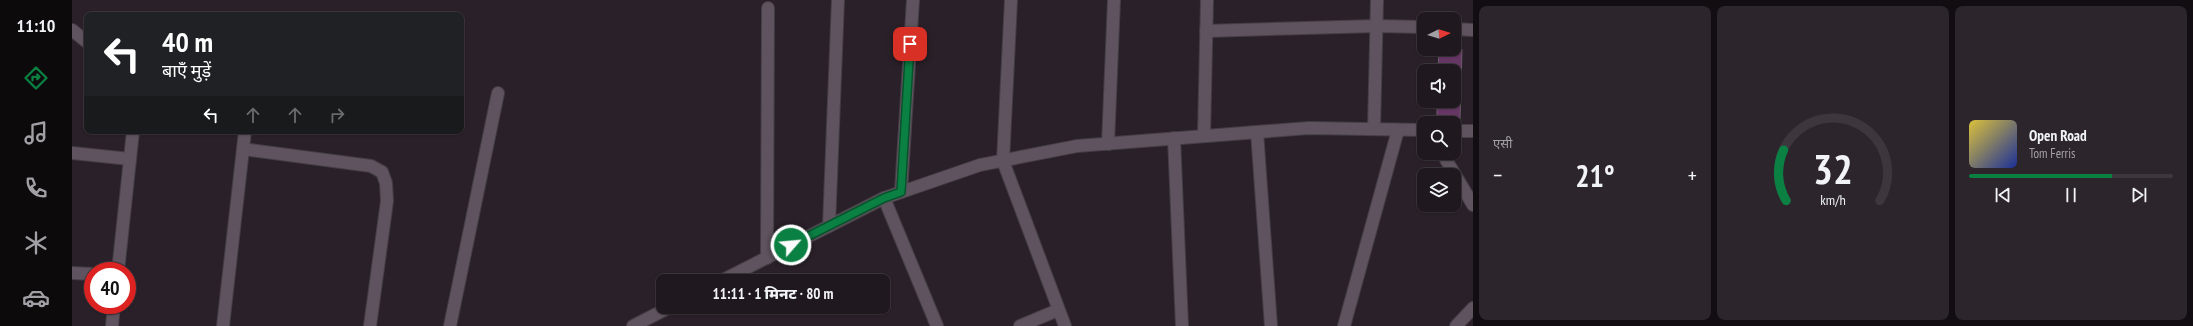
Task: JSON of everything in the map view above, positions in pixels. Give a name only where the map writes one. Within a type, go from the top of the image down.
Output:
[{"type":"street","points":[[828,226],[838,0]]},
{"type":"street","points":[[901,192],[913,0]]},
{"type":"street","points":[[1011,0],[1003,161],[1065,326]]},
{"type":"street","points":[[1108,144],[1114,0]]},
{"type":"street","points":[[1204,136],[1207,0]]},
{"type":"street","points":[[1374,129],[1377,0]]},
{"type":"street","points":[[767,258],[768,8]]},
{"type":"street","points":[[1206,31],[1376,26],[1417,27]]},
{"type":"street","points":[[1461,29],[1473,30]]},
{"type":"street","points":[[72,30],[84,40]]},
{"type":"street","points":[[450,326],[498,93]]},
{"type":"street","points":[[735,274],[884,198],[980,165],[1076,146],[1174,138],[1309,128],[1417,130]]},
{"type":"street","points":[[1344,326],[1398,130]]},
{"type":"street","points":[[1461,131],[1473,131]]},
{"type":"street","points":[[1257,132],[1271,326]]},
{"type":"street","points":[[119,262],[133,134]]},
{"type":"street","points":[[222,326],[245,134]]},
{"type":"street","points":[[1174,138],[1182,326]]},
{"type":"street","points":[[243,149],[371,166],[382,172],[386,183],[387,200],[370,326]]},
{"type":"street","points":[[72,154],[130,159]]},
{"type":"street","points":[[1446,160],[1473,206]]},
{"type":"street","points":[[884,198],[937,326]]},
{"type":"street","points":[[72,273],[84,274]]},
{"type":"street","points":[[1456,326],[1473,308]]},
{"type":"street","points":[[1020,326],[1058,310]]},
{"type":"street","points":[[112,326],[113,314]]},
{"type":"street","points":[[633,326],[656,314]]},
{"type":"building","points":[[1462,49],[1461,84],[1461,64],[1438,64],[1439,56],[1461,56]]},
{"type":"building","points":[[1437,108],[1460,108],[1460,116],[1437,116]]},
{"type":"route","points":[[791,245],[884,198],[901,192],[910,44]]}]
